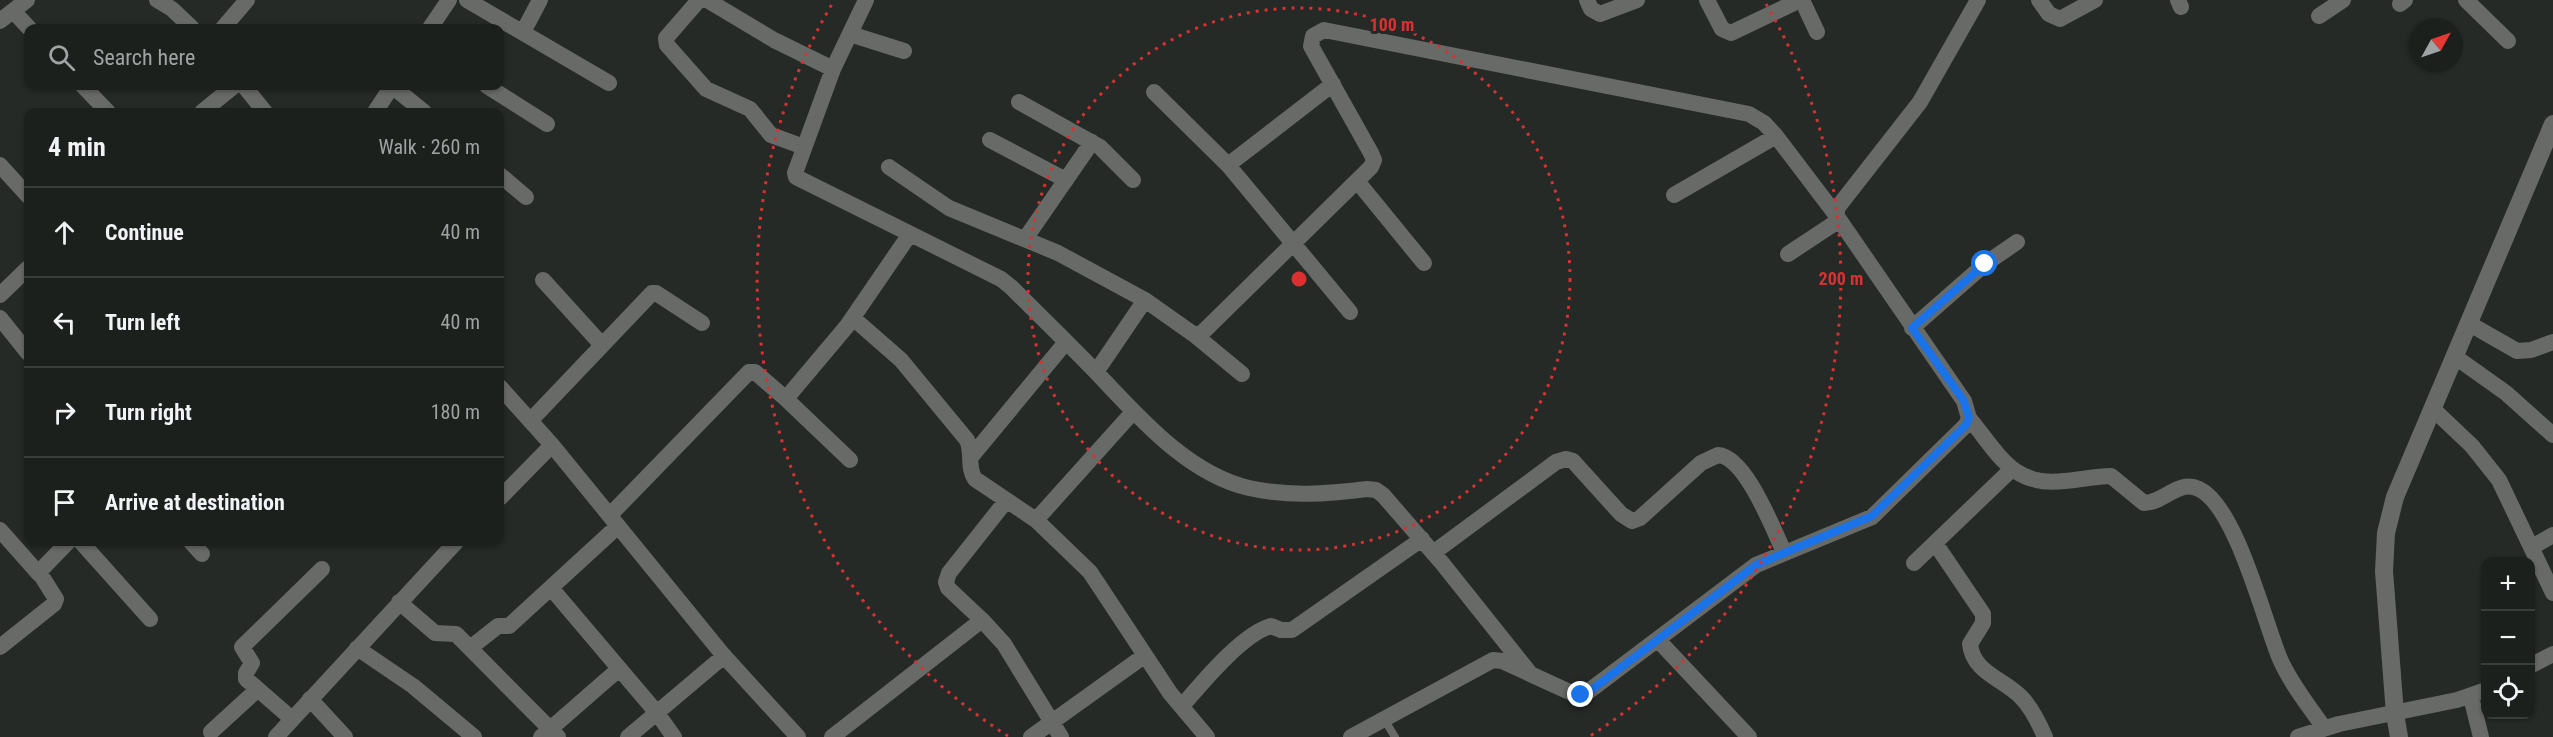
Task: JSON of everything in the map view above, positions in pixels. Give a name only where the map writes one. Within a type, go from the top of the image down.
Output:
[{"type":"street","points":[[24,26],[7,17],[27,0]]},
{"type":"street","points":[[157,0],[166,3],[188,24]]},
{"type":"street","points":[[227,24],[247,0]]},
{"type":"street","points":[[433,24],[448,0]]},
{"type":"street","points":[[523,32],[540,0]]},
{"type":"street","points":[[699,0],[666,38],[667,45],[706,89],[750,109],[771,135],[804,147]]},
{"type":"street","points":[[707,0],[774,40],[833,69]]},
{"type":"street","points":[[866,0],[833,69],[795,173],[796,177],[1001,279],[1096,372],[1132,412],[1195,462],[1221,478],[1248,488],[1307,496],[1376,490],[1394,506],[1434,553],[1532,675]]},
{"type":"street","points":[[1587,0],[1592,9],[1600,14],[1636,0]]},
{"type":"street","points":[[1707,0],[1722,29],[1731,33],[1801,0],[1816,32]]},
{"type":"street","points":[[1788,254],[1837,218],[1838,207],[1920,102],[1978,0]]},
{"type":"street","points":[[2038,0],[2049,14],[2060,19],[2095,0]]},
{"type":"street","points":[[2319,16],[2343,0]]},
{"type":"street","points":[[2466,0],[2508,41]]},
{"type":"street","points":[[471,1],[609,83]]},
{"type":"street","points":[[1196,336],[1203,332],[1357,181],[1371,167],[1374,160],[1310,41],[1312,36],[1324,30],[1426,48],[1514,69],[1714,105],[1749,114],[1764,123],[1776,136],[1837,218],[1964,401],[1969,418],[2012,469],[2021,476],[2045,482],[2110,476],[2144,503],[2150,503],[2187,486],[2198,488],[2208,494],[2234,533],[2288,675],[2339,724]]},
{"type":"street","points":[[849,34],[904,51]]},
{"type":"street","points":[[1228,165],[1333,84]]},
{"type":"street","points":[[87,90],[104,108]]},
{"type":"street","points":[[207,108],[229,90]]},
{"type":"street","points":[[247,90],[262,108]]},
{"type":"street","points":[[378,108],[389,90]]},
{"type":"street","points":[[397,90],[419,108]]},
{"type":"street","points":[[493,90],[547,124]]},
{"type":"street","points":[[1154,92],[1228,165],[1350,312]]},
{"type":"street","points":[[1019,102],[1092,142],[1132,180]]},
{"type":"street","points":[[2399,737],[2395,714],[2384,571],[2386,533],[2395,497],[2553,124]]},
{"type":"street","points":[[1674,195],[1776,136]]},
{"type":"street","points":[[990,140],[1066,180]]},
{"type":"street","points":[[1024,239],[1092,142]]},
{"type":"street","points":[[0,165],[24,192]]},
{"type":"street","points":[[889,167],[949,208],[1058,252],[1145,300],[1196,336],[1242,374]]},
{"type":"street","points":[[504,178],[526,197]]},
{"type":"street","points":[[1357,181],[1424,263]]},
{"type":"street","points":[[785,398],[853,318],[910,234]]},
{"type":"street","points":[[1912,328],[1985,264],[2017,242]]},
{"type":"street","points":[[0,295],[24,272]]},
{"type":"street","points":[[543,280],[602,345]]},
{"type":"street","points":[[531,420],[652,292],[656,292],[702,323]]},
{"type":"street","points":[[1096,372],[1145,300]]},
{"type":"street","points":[[0,318],[24,348]]},
{"type":"street","points":[[853,318],[908,368],[967,440],[971,457],[971,473],[975,479],[1036,520],[1090,572],[1144,656],[1207,737]]},
{"type":"street","points":[[2468,323],[2517,351],[2531,350],[2553,342]]},
{"type":"street","points":[[971,457],[1066,342]]},
{"type":"street","points":[[2454,356],[2506,393],[2553,435]]},
{"type":"street","points":[[470,648],[498,626],[509,626],[551,588],[749,372],[755,372],[785,398],[850,460]]},
{"type":"street","points":[[504,391],[552,445],[724,656],[798,737]]},
{"type":"street","points":[[2433,409],[2472,446],[2499,480],[2553,593]]},
{"type":"street","points":[[1036,520],[1132,412]]},
{"type":"street","points":[[1351,737],[1493,660],[1502,661],[1576,695],[1585,694],[1756,565],[1872,516],[1966,425],[1969,418]]},
{"type":"street","points":[[504,494],[552,445]]},
{"type":"street","points":[[1434,553],[1556,462],[1566,459],[1573,461],[1620,514],[1632,521],[1640,518],[1701,463],[1718,455],[1733,460],[1741,470],[1762,505],[1784,552]]},
{"type":"street","points":[[1914,563],[2012,469]]},
{"type":"street","points":[[1006,501],[949,573],[946,582],[948,588],[1004,644],[1061,737]]},
{"type":"street","points":[[0,530],[39,574],[56,598],[54,604],[0,647]]},
{"type":"street","points":[[2532,547],[2553,535]]},
{"type":"street","points":[[1182,706],[1226,658],[1258,631],[1271,626],[1281,630],[1292,630],[1422,539]]},
{"type":"street","points":[[1935,543],[1983,614],[1983,623],[1970,644],[1973,654],[1988,674],[2020,695],[2046,737]]},
{"type":"street","points":[[39,574],[41,569],[64,546]]},
{"type":"street","points":[[85,546],[150,619]]},
{"type":"street","points":[[195,546],[202,554]]},
{"type":"street","points":[[276,737],[452,546]]},
{"type":"street","points":[[292,719],[257,690],[245,676],[252,663],[243,650],[243,645],[322,569]]},
{"type":"street","points":[[551,588],[657,713],[674,737]]},
{"type":"street","points":[[399,602],[435,633],[452,632],[470,648],[550,734],[619,669]]},
{"type":"street","points":[[832,737],[982,620]]},
{"type":"street","points":[[1658,640],[1749,737]]},
{"type":"street","points":[[357,648],[413,686],[474,737]]},
{"type":"street","points":[[2532,665],[2553,654]]},
{"type":"street","points":[[628,737],[724,656]]},
{"type":"street","points":[[1031,737],[1144,656]]},
{"type":"street","points":[[211,732],[257,690]]},
{"type":"street","points":[[2298,737],[2339,724],[2395,714],[2478,693],[2481,737]]},
{"type":"street","points":[[310,699],[345,737]]},
{"type":"lane","points":[[1384,719],[1395,737]]},
{"type":"route","points":[[1581,695],[1590,691],[1756,565],[1775,555],[1863,522],[1872,516],[1966,425],[1969,418],[1964,401],[1912,328],[1985,264]]}]
